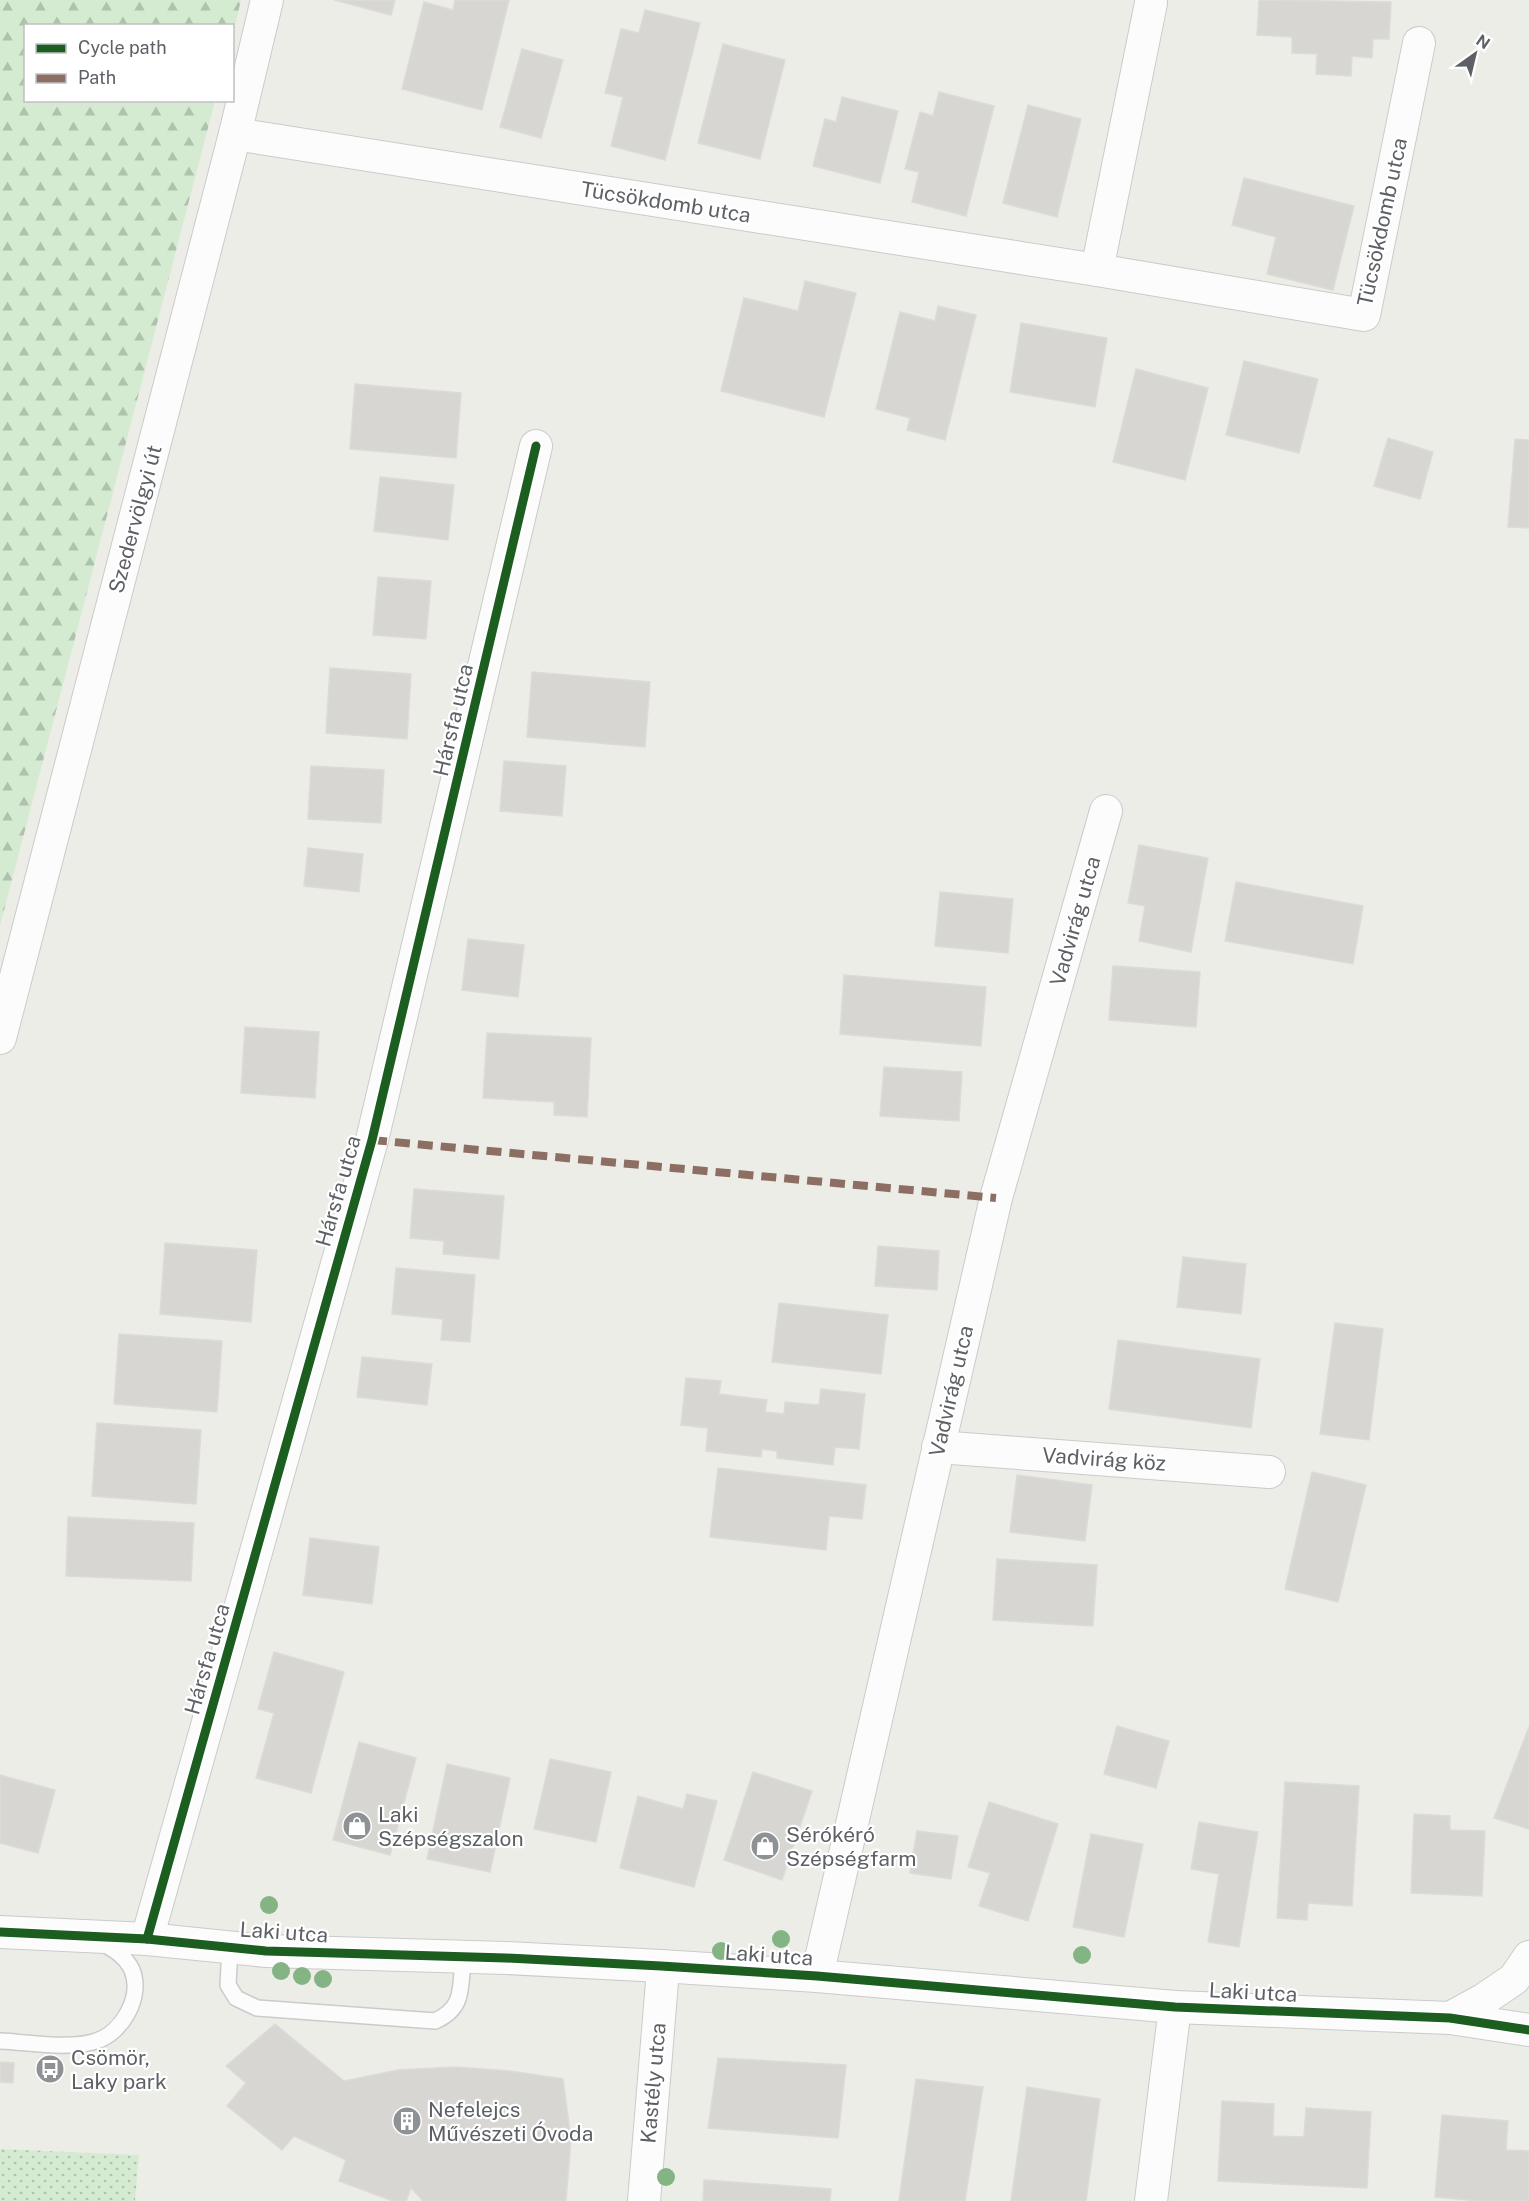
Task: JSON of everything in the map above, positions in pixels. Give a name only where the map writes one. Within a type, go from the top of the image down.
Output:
[{"type":"street","name":"Szedervölgyi út","points":[[0,1038],[235,134],[267,0]]},
{"type":"street","points":[[1097,270],[1151,3]]},
{"type":"street","name":"Tücsökdomb utca","points":[[235,134],[1097,270],[1364,315],[1419,43]]},
{"type":"street","name":"Hársfa utca","points":[[147,1939],[372,1140],[536,446]]},
{"type":"street","name":"Vadvirág utca","points":[[816,1976],[996,1198],[1106,811]]},
{"type":"street","name":"Vadvirág köz","points":[[938,1447],[1269,1472]]},
{"type":"street","name":"Laki utca","points":[[2,1933],[147,1939],[266,1951],[506,1958],[661,1966],[816,1976],[1174,2007],[1450,2018],[1529,2030]]},
{"type":"street","points":[[1450,2018],[1483,2000],[1514,1979],[1529,1957]]},
{"type":"street","name":"Kastély utca","points":[[644,2201],[661,1966]]},
{"type":"street","points":[[1152,2201],[1174,2007]]},
{"type":"lane","points":[[0,2041],[82,2044],[97,2041],[110,2034],[121,2024],[129,2011],[133,1998],[135,1984],[133,1972],[127,1961],[116,1951],[86,1936]]},
{"type":"lane","points":[[230,1947],[228,1985],[236,1998],[257,2008],[435,2021],[447,2016],[458,2003],[463,1958]]},
{"type":"green space","points":[[0,0],[241,0],[234,30],[234,24],[24,24],[24,102],[215,102],[0,926]]},
{"type":"green space","points":[[0,2149],[139,2155],[135,2201],[0,2201]]},
{"type":"building","points":[[334,0],[395,0],[391,15]]},
{"type":"building","points":[[455,0],[509,0],[482,110],[402,89],[424,2],[453,10]]},
{"type":"building","points":[[1259,0],[1391,2],[1389,39],[1373,39],[1372,58],[1352,56],[1351,76],[1316,74],[1317,54],[1292,53],[1292,37],[1257,35]]},
{"type":"building","points":[[645,10],[700,23],[665,160],[611,146],[623,97],[605,93],[621,29],[639,33]]},
{"type":"building","points":[[723,44],[785,60],[760,159],[698,143]]},
{"type":"building","points":[[522,49],[563,60],[541,138],[500,127]]},
{"type":"building","points":[[939,92],[994,106],[966,216],[912,202],[919,172],[905,169],[920,112],[933,116]]},
{"type":"building","points":[[842,97],[898,111],[880,183],[813,166],[825,119],[836,122]]},
{"type":"building","points":[[1028,105],[1081,119],[1057,217],[1003,203]]},
{"type":"building","points":[[1244,178],[1354,206],[1333,290],[1267,274],[1276,237],[1232,225]]},
{"type":"building","points":[[805,281],[856,293],[824,417],[721,391],[744,298],[798,311]]},
{"type":"building","points":[[938,306],[976,315],[945,440],[907,430],[910,418],[876,409],[900,312],[935,321]]},
{"type":"building","points":[[1021,323],[1107,338],[1095,407],[1010,392]]},
{"type":"building","points":[[1244,361],[1318,379],[1299,453],[1226,435]]},
{"type":"building","points":[[1136,369],[1208,388],[1185,480],[1113,462]]},
{"type":"building","points":[[355,384],[461,393],[456,458],[350,449]]},
{"type":"building","points":[[1388,438],[1433,452],[1420,499],[1374,486]]},
{"type":"building","points":[[1515,439],[1529,440],[1529,528],[1508,527]]},
{"type":"building","points":[[380,477],[454,485],[448,540],[374,531]]},
{"type":"building","points":[[378,577],[431,581],[426,639],[373,635]]},
{"type":"building","points":[[330,668],[411,674],[407,739],[326,733]]},
{"type":"building","points":[[532,672],[650,682],[645,747],[527,737]]},
{"type":"building","points":[[504,761],[566,766],[562,816],[500,811]]},
{"type":"building","points":[[311,766],[384,770],[381,823],[308,819]]},
{"type":"building","points":[[1139,845],[1208,858],[1191,952],[1139,941],[1145,906],[1128,903]]},
{"type":"building","points":[[308,848],[363,854],[359,892],[304,886]]},
{"type":"building","points":[[1236,882],[1363,906],[1353,964],[1225,941]]},
{"type":"building","points":[[940,892],[1013,899],[1008,953],[935,946]]},
{"type":"building","points":[[468,939],[524,945],[518,997],[462,990]]},
{"type":"building","points":[[1113,966],[1200,972],[1196,1027],[1109,1020]]},
{"type":"building","points":[[844,975],[986,987],[981,1046],[840,1034]]},
{"type":"building","points":[[245,1027],[319,1032],[315,1098],[241,1093]]},
{"type":"building","points":[[487,1033],[591,1038],[587,1117],[554,1115],[554,1102],[483,1098]]},
{"type":"building","points":[[884,1067],[962,1072],[959,1121],[880,1116]]},
{"type":"building","points":[[414,1189],[504,1196],[499,1259],[443,1254],[444,1241],[410,1238]]},
{"type":"building","points":[[165,1243],[257,1250],[251,1322],[160,1314]]},
{"type":"building","points":[[878,1246],[939,1251],[937,1290],[875,1286]]},
{"type":"building","points":[[1183,1257],[1246,1264],[1241,1314],[1177,1307]]},
{"type":"building","points":[[396,1268],[475,1275],[470,1342],[441,1340],[443,1319],[392,1314]]},
{"type":"building","points":[[779,1303],[888,1315],[881,1374],[772,1362]]},
{"type":"building","points":[[1335,1323],[1383,1329],[1369,1440],[1320,1434]]},
{"type":"building","points":[[119,1334],[222,1341],[217,1412],[114,1404]]},
{"type":"building","points":[[1118,1340],[1260,1359],[1251,1428],[1109,1409]]},
{"type":"building","points":[[362,1357],[432,1364],[427,1405],[357,1397]]},
{"type":"building","points":[[686,1378],[721,1381],[719,1394],[767,1400],[765,1412],[784,1414],[785,1402],[819,1405],[821,1389],[865,1394],[859,1449],[835,1447],[833,1465],[777,1458],[777,1451],[762,1449],[761,1457],[706,1451],[708,1428],[681,1425]]},
{"type":"building","points":[[97,1423],[201,1430],[196,1504],[92,1496]]},
{"type":"building","points":[[718,1468],[866,1485],[862,1519],[829,1516],[826,1550],[710,1537]]},
{"type":"building","points":[[1312,1472],[1366,1485],[1338,1602],[1285,1589]]},
{"type":"building","points":[[1017,1475],[1092,1485],[1085,1541],[1010,1532]]},
{"type":"building","points":[[68,1517],[194,1523],[191,1581],[66,1576]]},
{"type":"building","points":[[310,1538],[379,1547],[372,1604],[303,1595]]},
{"type":"building","points":[[997,1559],[1097,1565],[1093,1626],[993,1620]]},
{"type":"building","points":[[274,1652],[344,1672],[311,1793],[256,1778],[274,1713],[258,1709]]},
{"type":"building","points":[[1117,1726],[1169,1741],[1156,1788],[1104,1774]]},
{"type":"building","points":[[1529,1727],[1529,1829],[1494,1818]]},
{"type":"building","points":[[359,1742],[416,1758],[390,1855],[333,1840]]},
{"type":"building","points":[[550,1759],[611,1772],[596,1842],[534,1829]]},
{"type":"building","points":[[447,1764],[510,1778],[490,1872],[427,1859]]},
{"type":"building","points":[[753,1772],[812,1791],[782,1880],[724,1860]]},
{"type":"building","points":[[0,1775],[55,1790],[38,1853],[0,1843]]},
{"type":"building","points":[[1285,1782],[1359,1786],[1352,1906],[1308,1903],[1307,1920],[1277,1918]]},
{"type":"building","points":[[687,1794],[717,1801],[694,1887],[620,1868],[638,1796],[683,1809]]},
{"type":"building","points":[[989,1802],[1058,1824],[1028,1921],[979,1906],[990,1873],[968,1867]]},
{"type":"building","points":[[1414,1814],[1450,1816],[1450,1830],[1485,1831],[1482,1896],[1411,1893]]},
{"type":"building","points":[[1199,1822],[1258,1832],[1239,1947],[1208,1942],[1219,1874],[1191,1869]]},
{"type":"building","points":[[917,1831],[958,1836],[951,1879],[910,1873]]},
{"type":"building","points":[[1091,1834],[1143,1844],[1124,1937],[1073,1927]]},
{"type":"building","name":"Nefelejcs Művészeti Óvoda","points":[[275,2024],[344,2081],[398,2070],[455,2067],[510,2071],[563,2079],[571,2139],[566,2201],[423,2201],[411,2188],[406,2201],[393,2201],[339,2181],[346,2160],[294,2136],[282,2150],[227,2106],[246,2083],[226,2066]]},
{"type":"building","points":[[718,2058],[846,2065],[838,2138],[708,2128]]},
{"type":"building","points":[[0,2062],[14,2063],[13,2083],[0,2082]]},
{"type":"building","points":[[916,2079],[983,2087],[965,2201],[899,2201]]},
{"type":"building","points":[[1027,2087],[1100,2099],[1086,2201],[1011,2201]]},
{"type":"building","points":[[1222,2101],[1274,2104],[1273,2136],[1304,2137],[1306,2108],[1371,2112],[1367,2188],[1218,2181]]},
{"type":"building","points":[[1442,2115],[1508,2121],[1506,2150],[1529,2151],[1529,2201],[1479,2201],[1435,2197]]},
{"type":"building","points":[[704,2180],[831,2189],[830,2201],[703,2201]]},
{"type":"marked path","points":[[372,1140],[996,1198]]},
{"type":"cycle path","points":[[147,1939],[372,1140],[536,446]]},
{"type":"cycle path","points":[[0,1932],[147,1939],[266,1951],[506,1958],[661,1966],[817,1976],[1175,2007],[1450,2018],[1529,2030]]},
{"type":"place","name":"Laki Szépségszalon","points":[[357,1826]]},
{"type":"place","name":"Sérókéró Szépségfarm","points":[[765,1846]]},
{"type":"place","name":"Csömör, Laky park","points":[[50,2069]]},
{"type":"place","name":"Nefelejcs Művészeti Óvoda","points":[[407,2121]]}]
